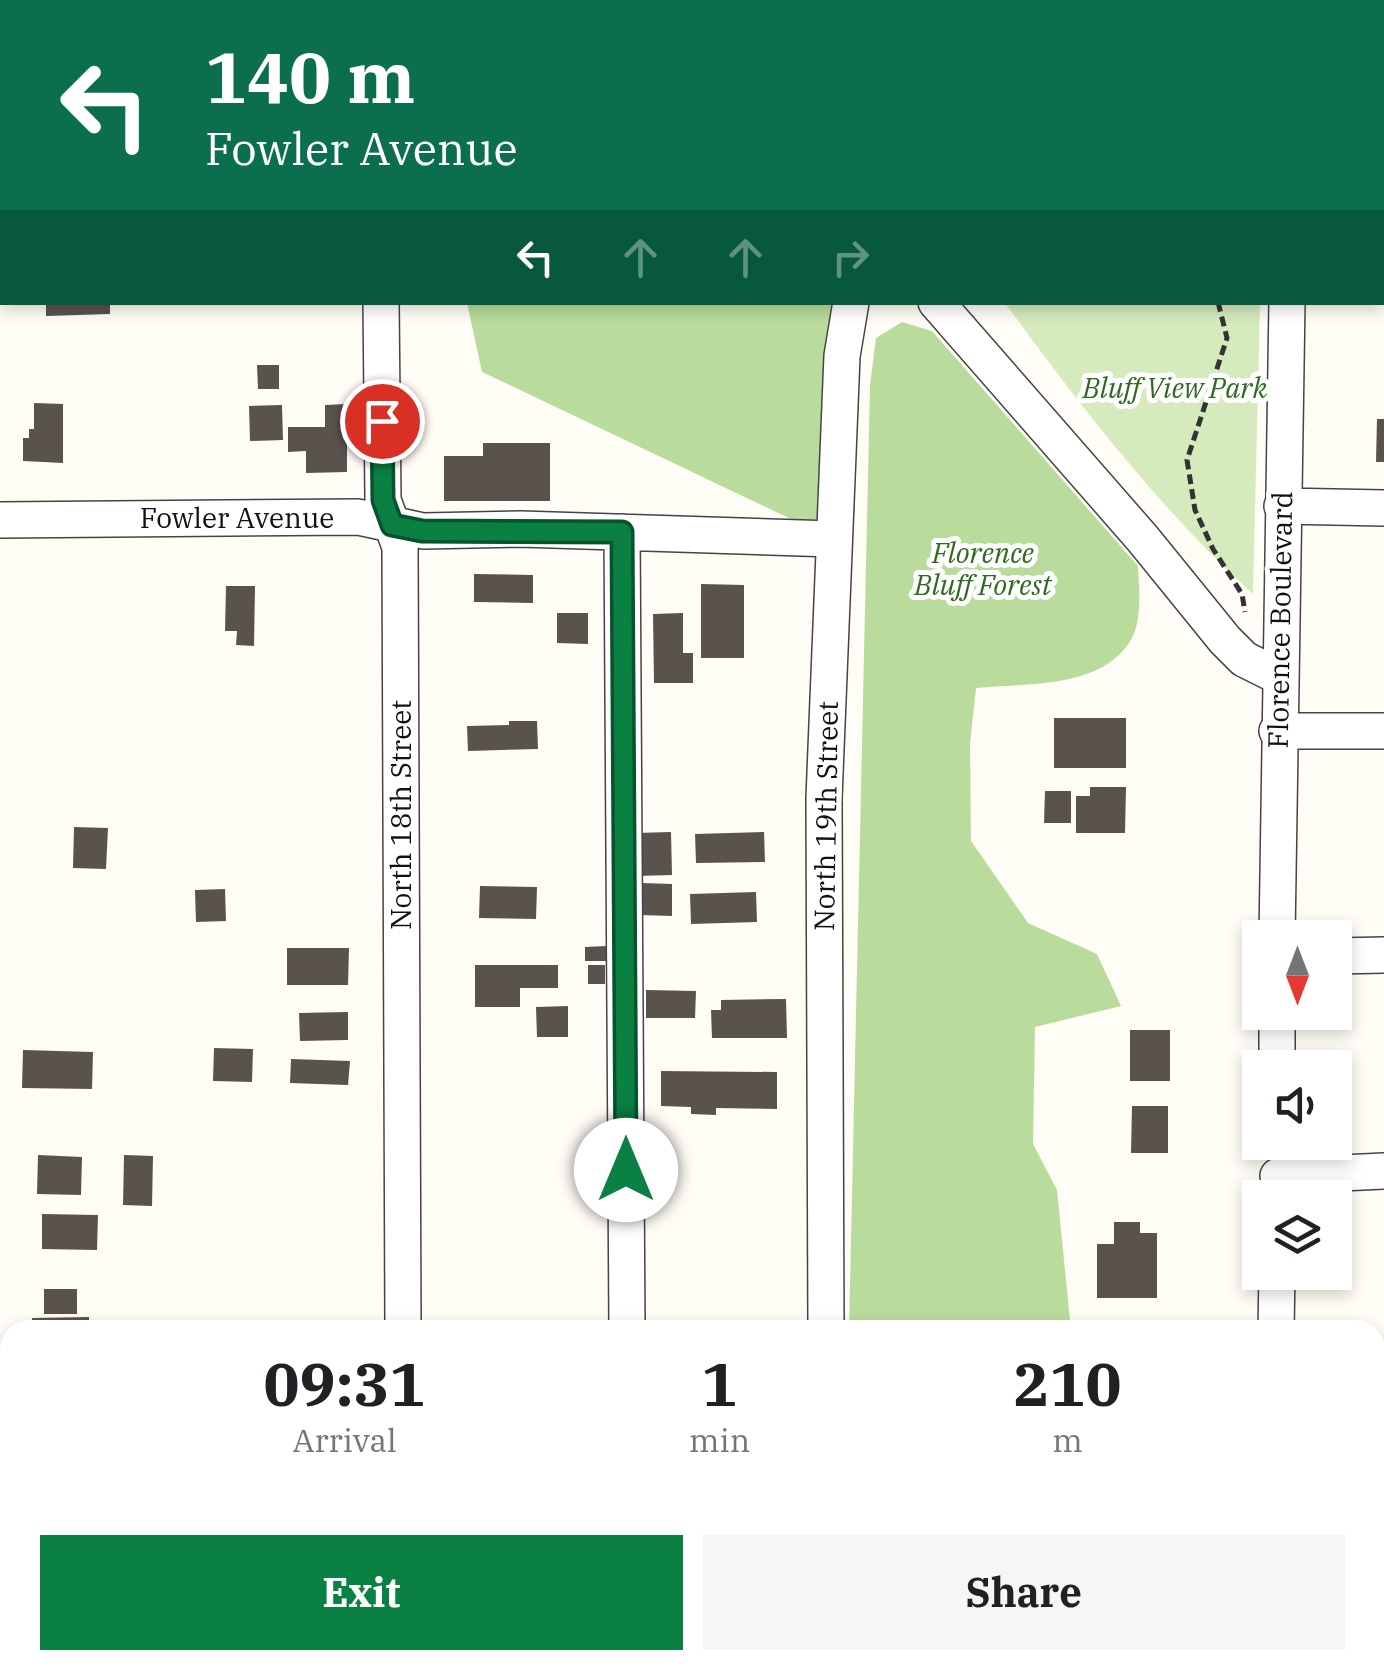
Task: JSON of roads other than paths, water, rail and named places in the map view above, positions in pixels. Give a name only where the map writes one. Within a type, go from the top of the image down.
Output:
[{"type":"street","name":"North 18th Street","points":[[382,305],[383,500],[400,548],[403,1320]]},
{"type":"street","name":"North 19th Street","points":[[826,1320],[824,798],[842,356],[851,305]]},
{"type":"street","points":[[939,305],[1244,660],[1278,676]]},
{"type":"street","name":"Florence Boulevard","points":[[1277,920],[1286,305]]},
{"type":"street","points":[[1282,506],[1384,508]]},
{"type":"street","name":"Fowler Avenue","points":[[0,520],[358,517],[422,531],[832,538]]},
{"type":"street","points":[[622,532],[627,1320]]},
{"type":"street","points":[[1278,731],[1384,731]]},
{"type":"street","points":[[1352,956],[1384,956]]},
{"type":"street","points":[[1278,1172],[1384,1171]]},
{"type":"street","points":[[1276,1320],[1277,1290]]},
{"type":"park label","name":"Bluff View Park","points":[[1175,388]]},
{"type":"park label","name":"Florence Bluff Forest","points":[[983,569]]}]
